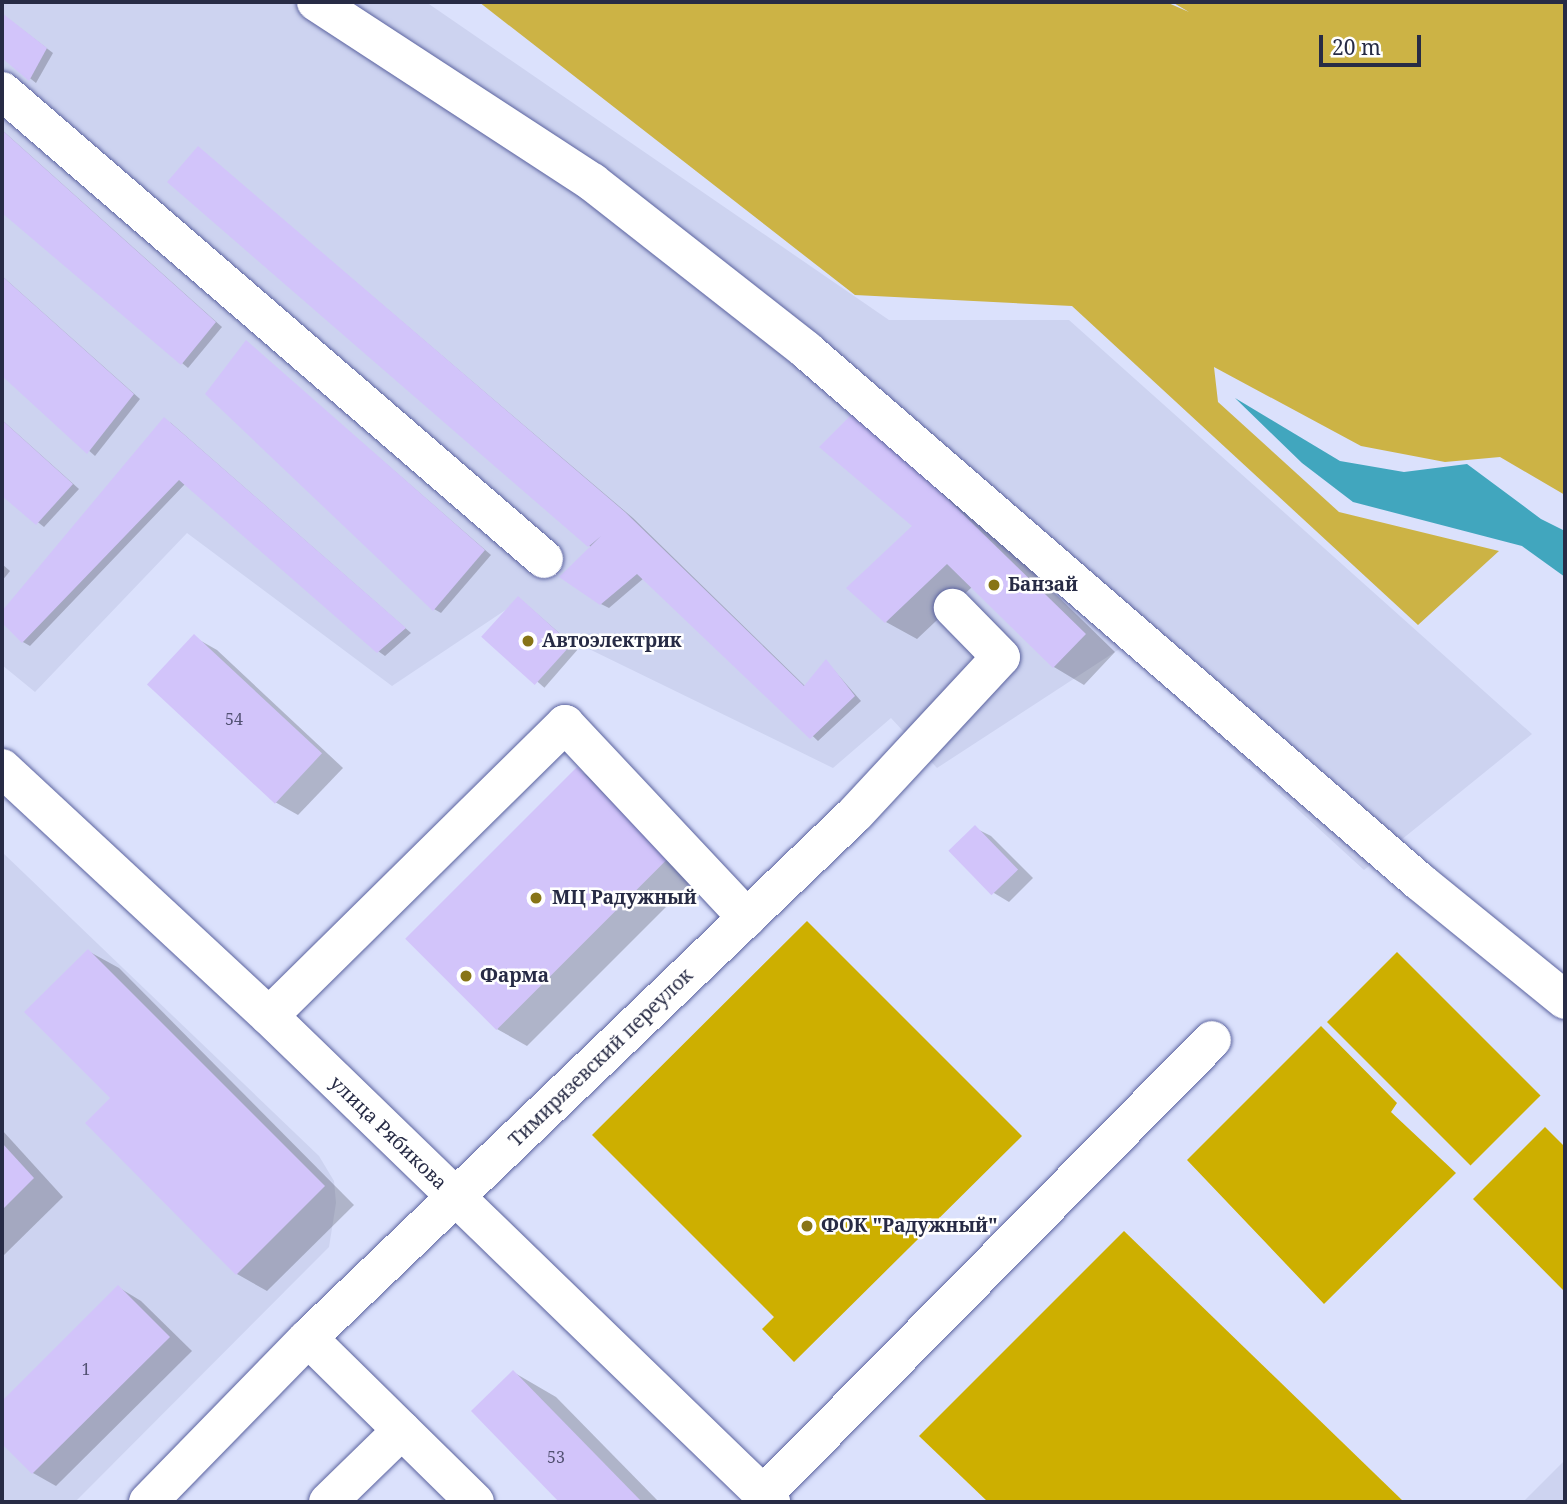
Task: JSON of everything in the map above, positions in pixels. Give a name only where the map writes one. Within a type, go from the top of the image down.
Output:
[{"type":"street","points":[[316,2],[592,182],[795,342],[1420,882],[1565,1000]]},
{"type":"street","points":[[2,91],[544,559]]},
{"type":"street","name":"Тимирязевский переулок","points":[[148,1502],[308,1338],[855,814],[1001,657],[953,608]]},
{"type":"street","points":[[269,1016],[565,724],[747,918]]},
{"type":"street","name":"улица Рябикова","points":[[2,768],[269,1016],[767,1498]]},
{"type":"street","points":[[767,1498],[1212,1040]]},
{"type":"street","points":[[308,1338],[475,1502]]},
{"type":"street","points":[[328,1502],[402,1430]]},
{"type":"shaded area","points":[[2,2],[426,2],[889,320],[1069,320],[1532,734],[1364,870],[1121,648],[937,768],[891,718],[833,768],[507,609],[392,686],[187,533],[35,692],[2,665]]},
{"type":"shaded area","points":[[479,2],[1166,2],[1189,12],[1172,2],[1565,2],[1565,495],[1500,457],[1445,462],[1361,446],[1214,367],[1218,402],[1339,512],[1499,551],[1418,625],[1072,306],[855,295]]},
{"type":"shaded area","points":[[2,852],[319,1156],[334,1181],[336,1203],[329,1247],[75,1502],[2,1502]]},
{"type":"shaded area","name":"ФОК \"Радужный\"","points":[[807,921],[1022,1136],[794,1362],[762,1329],[774,1317],[592,1135]]},
{"type":"shaded area","points":[[1397,952],[1541,1096],[1471,1166],[1327,1022]]},
{"type":"shaded area","points":[[1321,1026],[1397,1103],[1391,1112],[1456,1173],[1324,1304],[1187,1160]]},
{"type":"shaded area","points":[[1545,1127],[1565,1147],[1565,1292],[1473,1199]]},
{"type":"shaded area","points":[[1124,1231],[1404,1502],[988,1502],[919,1436]]},
{"type":"shaded area","points":[[1565,1460],[1565,1502],[1523,1502]]},
{"type":"water","points":[[1235,398],[1340,461],[1404,472],[1467,464],[1541,519],[1565,531],[1565,577],[1522,546],[1353,502],[1302,463]]},
{"type":"building","points":[[2,13],[47,48],[29,81],[2,58]]},
{"type":"building","points":[[2,130],[216,322],[181,365],[2,213]]},
{"type":"building","points":[[198,146],[625,512],[804,686],[826,659],[855,696],[810,739],[637,574],[600,605],[559,577],[601,536],[588,547],[167,182]]},
{"type":"building","points":[[2,276],[134,394],[87,454],[2,376]]},
{"type":"building","points":[[246,340],[485,550],[433,611],[205,394]]},
{"type":"building","points":[[856,410],[1086,634],[1053,668],[947,564],[885,623],[846,588],[912,526],[819,447]]},
{"type":"building","points":[[164,417],[406,628],[377,653],[179,480],[22,643],[2,623],[2,611]]},
{"type":"building","points":[[2,420],[73,484],[36,525],[2,496]]},
{"type":"building","name":"Автоэлектрик","points":[[518,596],[572,644],[535,685],[481,637]]},
{"type":"building","points":[[194,634],[322,753],[275,804],[147,684]]},
{"type":"building","name":"МЦ Радужный","points":[[577,767],[668,858],[496,1030],[405,939]]},
{"type":"building","points":[[975,825],[1018,870],[991,895],[948,851]]},
{"type":"building","points":[[88,949],[325,1186],[236,1275],[85,1123],[110,1098],[24,1012]]},
{"type":"building","points":[[2,1143],[34,1178],[2,1210]]},
{"type":"building","points":[[118,1285],[170,1337],[32,1474],[2,1444],[2,1401]]},
{"type":"building","points":[[513,1370],[642,1502],[559,1502],[471,1411]]},
{"type":"place","name":"Банзай","points":[[994,585]]},
{"type":"place","name":"Автоэлектрик","points":[[528,641]]},
{"type":"place","name":"МЦ Радужный","points":[[536,898]]},
{"type":"place","name":"Фарма","points":[[466,976]]},
{"type":"place","name":"ФОК \"Радужный\"","points":[[807,1226]]}]
